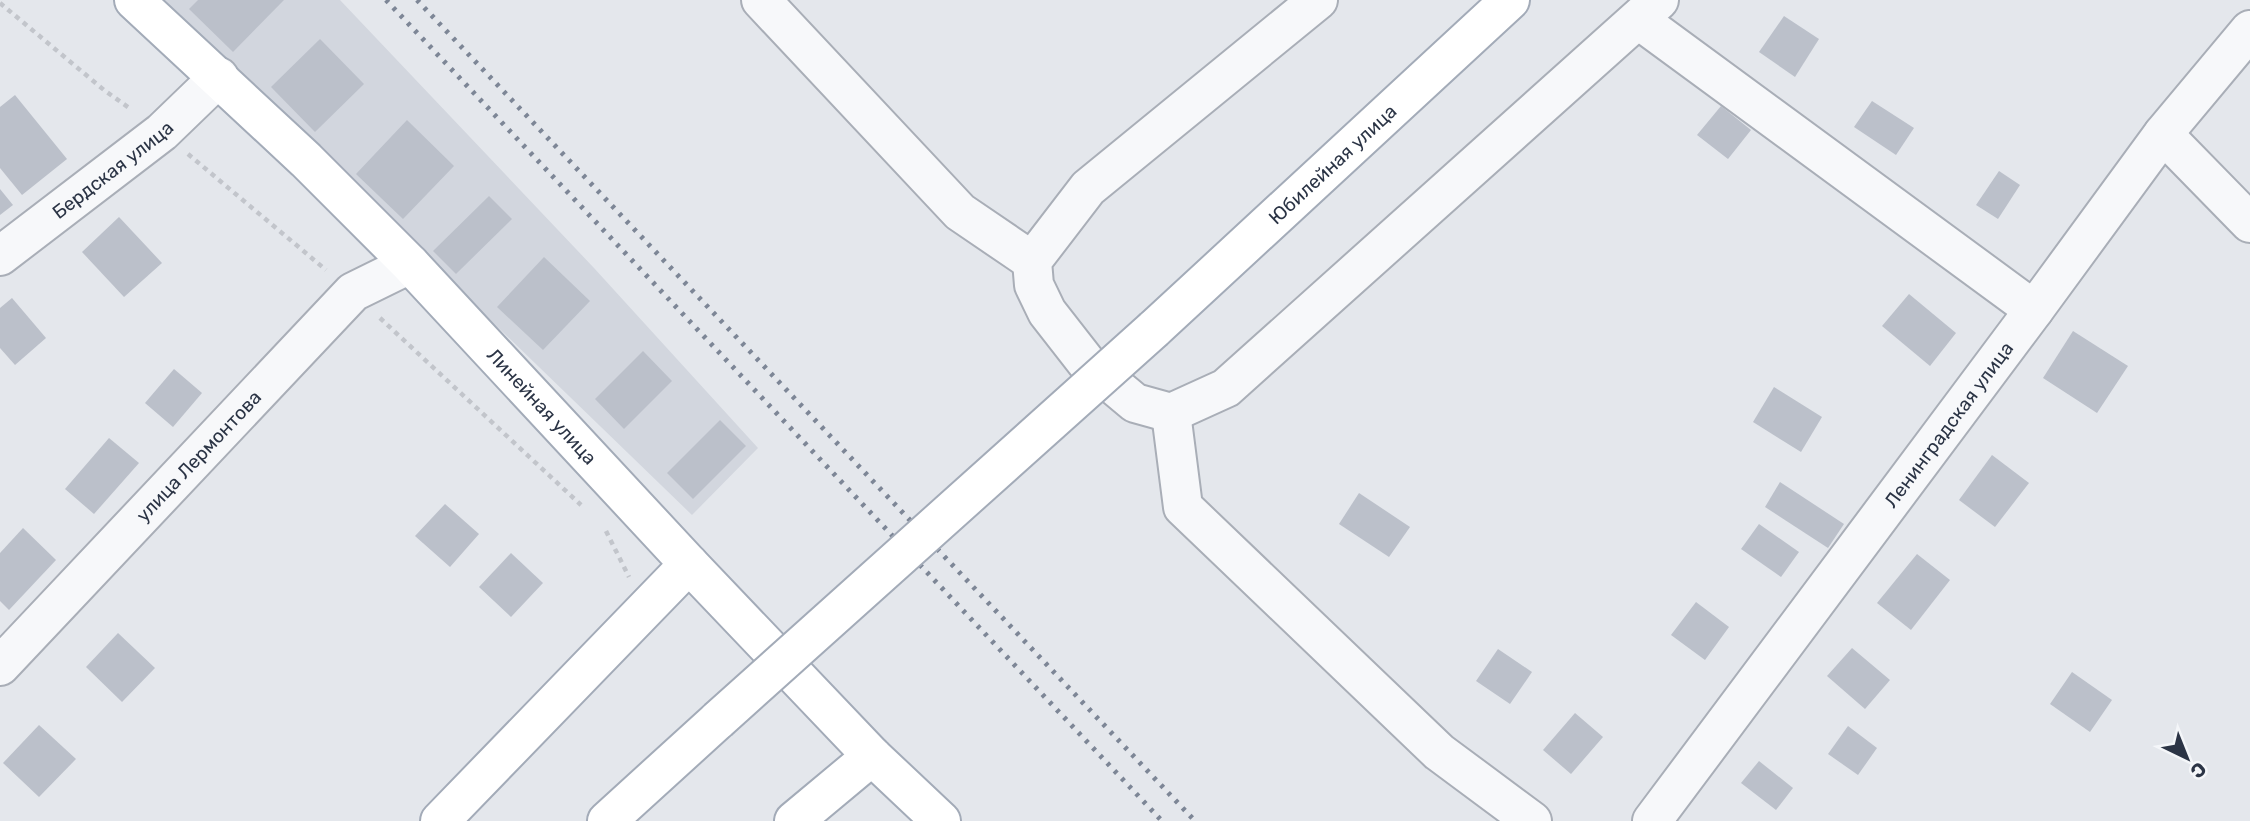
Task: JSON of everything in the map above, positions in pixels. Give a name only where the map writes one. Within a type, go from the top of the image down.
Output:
[{"type":"main road","name":"Линейная улица","points":[[134,0],[219,77],[410,264],[872,756],[941,821]]},
{"type":"main road","name":"Юбилейная улица","points":[[607,821],[1154,329],[1510,0]]},
{"type":"main road","points":[[440,821],[689,564]]},
{"type":"main road","points":[[794,821],[872,756]]},
{"type":"street","points":[[761,0],[960,212],[1032,261]]},
{"type":"street","points":[[1318,0],[1088,188],[1032,261],[1034,285],[1047,312],[1086,362],[1135,403],[1171,413],[1226,388],[1649,10],[2034,310]]},
{"type":"street","name":"Ленинградская улица","points":[[1652,821],[2163,134],[2250,30]]},
{"type":"street","name":"Бердская улица","points":[[0,256],[162,132],[219,77]]},
{"type":"street","points":[[2163,134],[2250,223]]},
{"type":"street","name":"улица Лермонтова","points":[[0,666],[353,292],[410,264]]},
{"type":"street","points":[[1171,413],[1183,507],[1439,752],[1532,821]]},
{"type":"shaded area","points":[[159,0],[340,0],[594,268],[758,448],[692,515],[324,159],[212,46]]},
{"type":"building","points":[[198,0],[284,0],[233,52],[189,9]]},
{"type":"building","points":[[1784,16],[1819,39],[1795,77],[1759,52]]},
{"type":"building","points":[[320,39],[364,84],[315,132],[271,87]]},
{"type":"building","points":[[15,95],[67,159],[22,195],[0,168],[0,107]]},
{"type":"building","points":[[1872,101],[1914,128],[1896,155],[1854,127]]},
{"type":"building","points":[[1721,106],[1751,130],[1728,159],[1697,135]]},
{"type":"building","points":[[407,120],[454,166],[403,219],[356,174]]},
{"type":"building","points":[[1999,171],[2020,185],[1998,219],[1976,205]]},
{"type":"building","points":[[0,189],[13,205],[0,215]]},
{"type":"building","points":[[489,196],[512,219],[456,274],[433,251]]},
{"type":"building","points":[[119,217],[162,263],[124,297],[82,252]]},
{"type":"building","points":[[544,257],[590,301],[543,350],[497,307]]},
{"type":"building","points":[[1909,294],[1956,333],[1930,366],[1882,326]]},
{"type":"building","points":[[12,298],[46,338],[15,365],[0,348],[0,308]]},
{"type":"building","points":[[2073,331],[2128,366],[2097,413],[2043,378]]},
{"type":"building","points":[[643,351],[672,381],[624,429],[595,399]]},
{"type":"building","points":[[174,369],[202,393],[173,427],[145,403]]},
{"type":"building","points":[[1774,387],[1822,417],[1801,452],[1753,422]]},
{"type":"building","points":[[720,420],[746,446],[693,499],[667,473]]},
{"type":"building","points":[[109,438],[139,463],[94,514],[65,489]]},
{"type":"building","points":[[1992,455],[2029,483],[1995,527],[1959,500]]},
{"type":"building","points":[[1780,482],[1844,524],[1828,548],[1765,507]]},
{"type":"building","points":[[1359,493],[1410,527],[1389,557],[1339,524]]},
{"type":"building","points":[[445,504],[479,534],[450,567],[415,536]]},
{"type":"building","points":[[1759,524],[1799,552],[1781,577],[1741,549]]},
{"type":"building","points":[[23,528],[56,560],[9,610],[0,601],[0,553]]},
{"type":"building","points":[[511,553],[543,583],[511,617],[479,587]]},
{"type":"building","points":[[1917,554],[1950,580],[1911,630],[1877,603]]},
{"type":"building","points":[[1696,602],[1729,627],[1705,660],[1671,635]]},
{"type":"building","points":[[118,633],[155,668],[122,702],[86,667]]},
{"type":"building","points":[[1852,648],[1890,680],[1865,709],[1827,676]]},
{"type":"building","points":[[1498,649],[1532,672],[1510,704],[1476,681]]},
{"type":"building","points":[[2072,672],[2112,700],[2090,732],[2050,704]]},
{"type":"building","points":[[1575,713],[1603,737],[1571,774],[1543,750]]},
{"type":"building","points":[[39,725],[76,759],[39,797],[3,763]]},
{"type":"building","points":[[1848,726],[1877,748],[1858,775],[1828,754]]},
{"type":"building","points":[[1759,761],[1793,788],[1776,810],[1741,783]]},
{"type":"railway","points":[[386,0],[1162,821]]},
{"type":"railway","points":[[417,0],[1195,821]]}]
